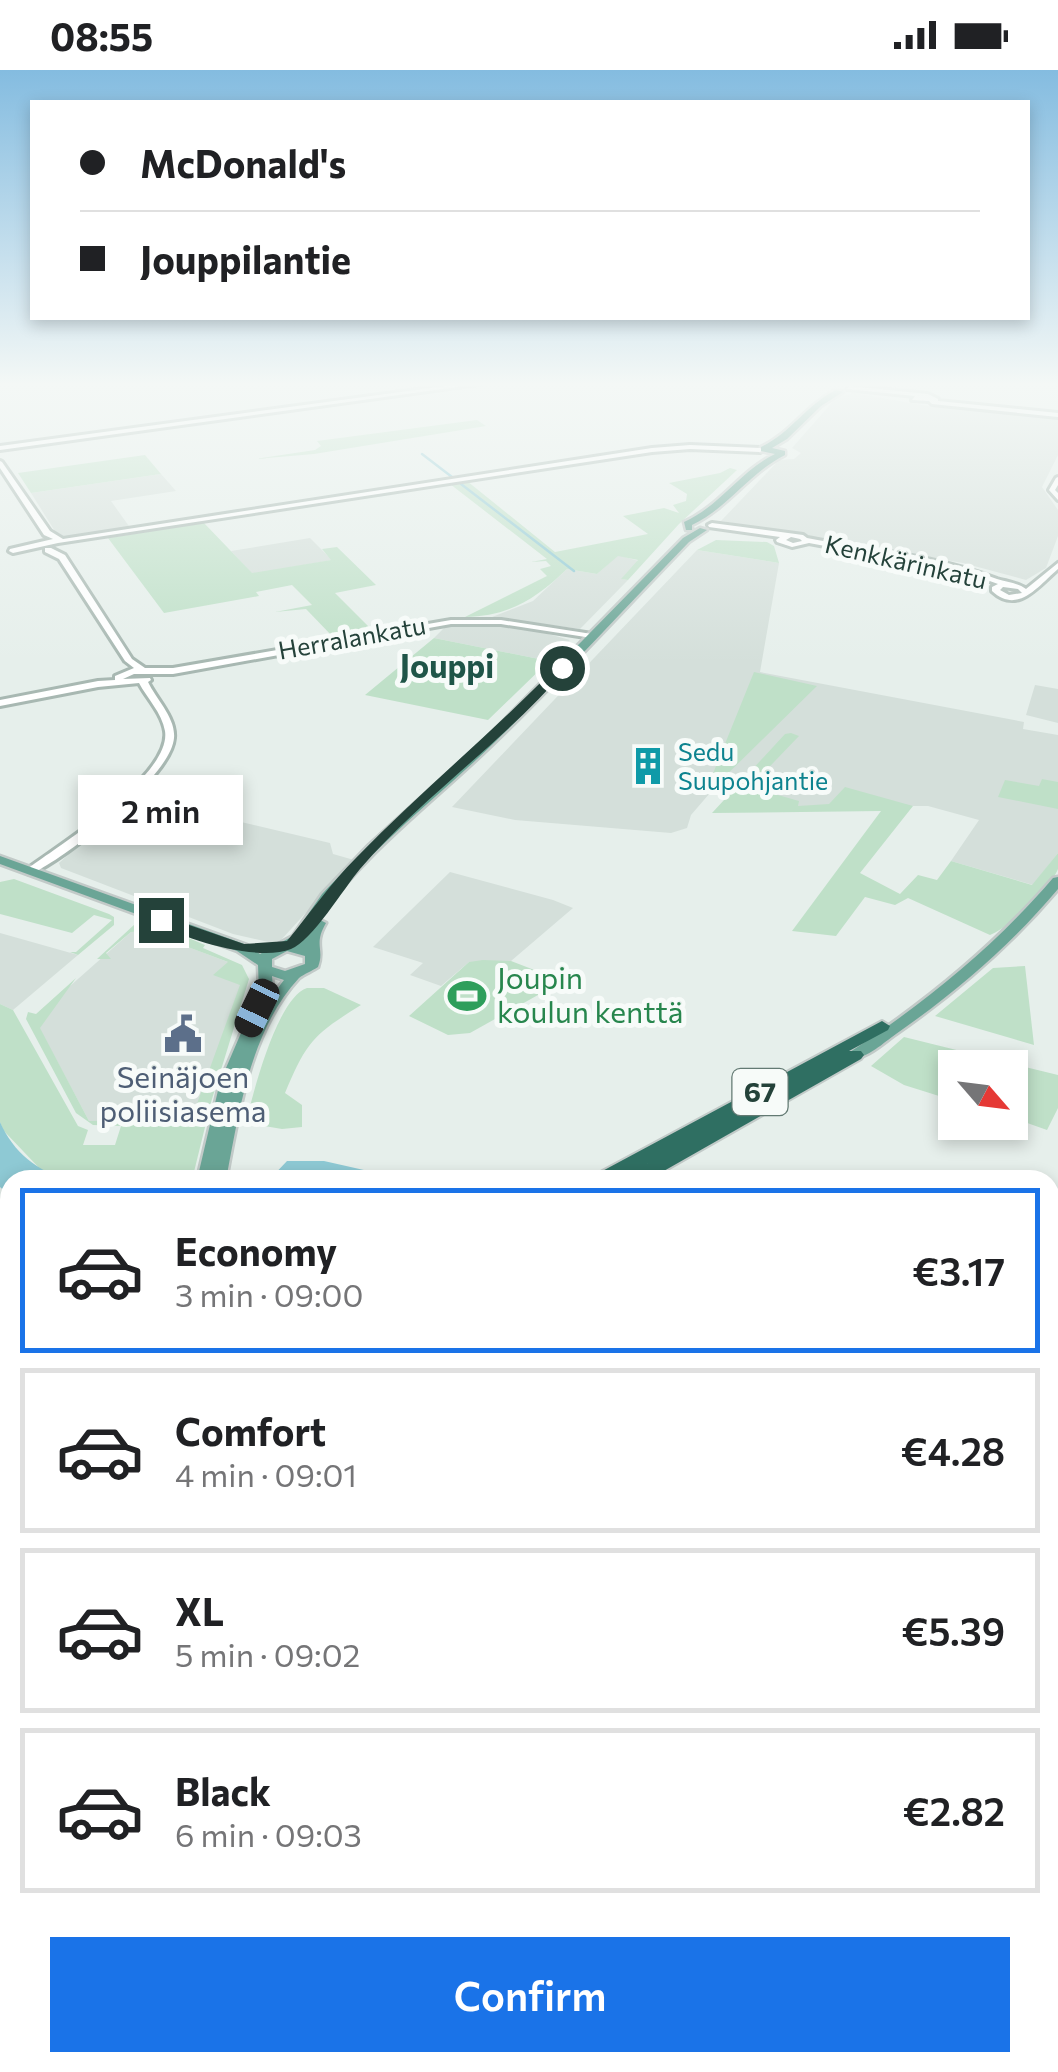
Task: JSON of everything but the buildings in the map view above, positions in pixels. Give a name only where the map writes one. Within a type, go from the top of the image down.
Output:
[{"type":"highway","name":"67","points":[[618,1170],[882,1026]]},
{"type":"highway","name":"67","points":[[652,1170],[855,1054]]},
{"type":"main road","points":[[220,1170],[247,1060],[283,987],[311,967],[312,933],[334,902],[703,526],[747,475]]},
{"type":"main road","points":[[208,1170],[228,1082],[266,992],[264,966],[298,938],[327,897],[373,848],[463,767]]},
{"type":"main road","points":[[0,860],[242,948],[276,976],[294,976]]},
{"type":"main road","name":"67","points":[[855,1054],[915,1016],[984,958],[1058,881]]},
{"type":"main road","points":[[214,938],[215,943],[242,957],[255,970],[260,984],[257,1008]]},
{"type":"main road","points":[[242,948],[301,948],[314,957]]},
{"type":"main road","name":"67","points":[[882,1026],[984,958]]},
{"type":"street","points":[[7,475],[44,544]]},
{"type":"street","points":[[0,554],[44,544],[63,547],[93,538],[490,475]]},
{"type":"street","points":[[1058,479],[1052,490],[1058,494]]},
{"type":"street","name":"Kenkkärinkatu","points":[[703,526],[962,572],[1006,586]]},
{"type":"street","points":[[44,544],[63,547]]},
{"type":"street","points":[[30,871],[130,794],[158,767],[168,750],[170,735],[168,723],[150,696],[144,677],[63,547]]},
{"type":"street","points":[[1043,578],[1006,586],[997,593],[1009,597],[1027,592],[1058,565]]},
{"type":"street","points":[[1006,586],[1027,592]]},
{"type":"street","name":"Herralankatu","points":[[122,679],[451,622],[502,622],[592,636]]},
{"type":"street","points":[[122,679],[130,660]]},
{"type":"street","points":[[0,703],[122,679],[150,696]]},
{"type":"shaded area","points":[[151,475],[162,475],[176,491],[111,501],[131,529],[69,539],[58,536],[31,493]]},
{"type":"shaded area","points":[[764,475],[1048,475],[1042,487],[1058,510],[1058,536],[1046,568],[1026,580],[963,563],[721,521]]},
{"type":"shaded area","points":[[310,538],[332,560],[252,574],[231,551]]},
{"type":"shaded area","points":[[697,550],[779,563],[760,672],[1024,722],[1023,729],[1058,735],[1058,853],[1033,885],[951,861],[979,820],[928,806],[797,806],[716,786],[691,815],[687,828],[671,833],[515,820],[452,807]]},
{"type":"shaded area","points":[[618,555],[639,561],[622,579],[628,580],[580,629],[492,617],[533,601],[567,569],[597,574]]},
{"type":"shaded area","points":[[448,624],[519,626],[570,640],[549,661],[434,638]]},
{"type":"shaded area","points":[[1035,685],[1058,689],[1058,723],[1026,715]]},
{"type":"shaded area","points":[[139,798],[330,843],[333,854],[354,860],[281,940],[273,943],[233,934],[61,868],[59,863],[69,854]]},
{"type":"shaded area","points":[[450,872],[573,908],[511,961],[469,962],[441,986],[410,975],[423,963],[373,947]]},
{"type":"shaded area","points":[[146,931],[241,967],[246,986],[199,1113],[185,1112],[181,1122],[89,1121],[34,1018],[131,932]]},
{"type":"shaded area","points":[[0,933],[78,955],[13,1010],[0,1004]]},
{"type":"green space","points":[[20,475],[151,475],[31,493]]},
{"type":"green space","points":[[731,475],[679,524],[628,580],[621,579],[638,560],[618,556],[597,574],[567,569],[521,604],[465,617],[547,576],[540,569],[551,566],[546,561],[531,562],[547,559],[450,484],[467,481],[555,552],[648,534],[623,516],[664,508],[679,513],[673,505],[686,501],[687,494],[669,483]]},
{"type":"green space","points":[[204,523],[252,573],[331,560],[322,549],[337,547],[376,585],[335,593],[371,629],[333,637],[306,609],[275,612],[312,605],[292,585],[256,592],[259,596],[164,613],[108,538]]},
{"type":"green space","points":[[716,540],[767,542],[774,546],[779,563],[697,550]]},
{"type":"green space","points":[[434,638],[549,661],[488,720],[365,695]]},
{"type":"green space","points":[[754,672],[817,686],[708,793],[710,781]]},
{"type":"green space","points":[[785,734],[799,736],[750,787],[799,801],[798,806],[829,804],[845,787],[913,806],[860,873],[900,894],[918,875],[937,880],[951,861],[1032,885],[1058,853],[1058,869],[1028,906],[990,935],[908,898],[895,905],[865,897],[836,936],[792,931],[881,811],[712,813]]},
{"type":"green space","points":[[1042,779],[1058,782],[1058,809],[998,797],[1005,780],[1039,786]]},
{"type":"green space","points":[[14,879],[109,914],[114,917],[114,925],[78,955],[70,952],[76,952],[112,920],[94,915],[72,933],[0,914],[0,882]]},
{"type":"green space","points":[[149,921],[242,965],[249,979],[208,1112],[194,1112],[240,985],[213,975],[228,962],[145,931],[131,932],[106,953],[111,959],[97,959],[135,924]]},
{"type":"green space","points":[[511,961],[563,981],[470,1033],[448,1035],[409,1016],[469,962]]},
{"type":"green space","points":[[1025,966],[1034,1045],[935,1016],[993,968]]},
{"type":"green space","points":[[76,978],[40,1028],[89,1121],[207,1119],[194,1170],[41,1170],[0,1122],[0,1004],[13,1010],[78,1126],[88,1130],[83,1145],[115,1145],[121,1126],[93,1125],[76,1113],[26,1019],[28,1012],[36,1014]]},
{"type":"green space","points":[[307,988],[324,988],[361,1005],[313,1041],[293,1076],[285,1093],[302,1105],[302,1127],[282,1129],[246,1123],[276,1027],[296,995]]},
{"type":"green space","points":[[904,1037],[957,1050],[938,1050],[938,1096],[904,1085],[871,1066]]},
{"type":"green space","points":[[1028,1068],[1058,1075],[1058,1108],[1047,1130],[1028,1123]]},
{"type":"water","points":[[0,1122],[12,1143],[44,1170],[0,1170]]},
{"type":"water","points":[[287,1161],[324,1161],[364,1170],[278,1170]]},
{"type":"waterway","points":[[461,484],[574,571]]},
{"type":"place","name":"Sedu Suupohjantie","points":[[648,766]]},
{"type":"place","name":"Joupin koulun kenttä","points":[[467,996]]},
{"type":"place","name":"Seinäjoen poliisiasema","points":[[183,1034]]},
{"type":"district","name":"Jouppi","points":[[447,667]]},
{"type":"route","points":[[161,920],[242,948],[278,949],[292,944],[358,864],[429,794],[494,738],[562,668]]}]
